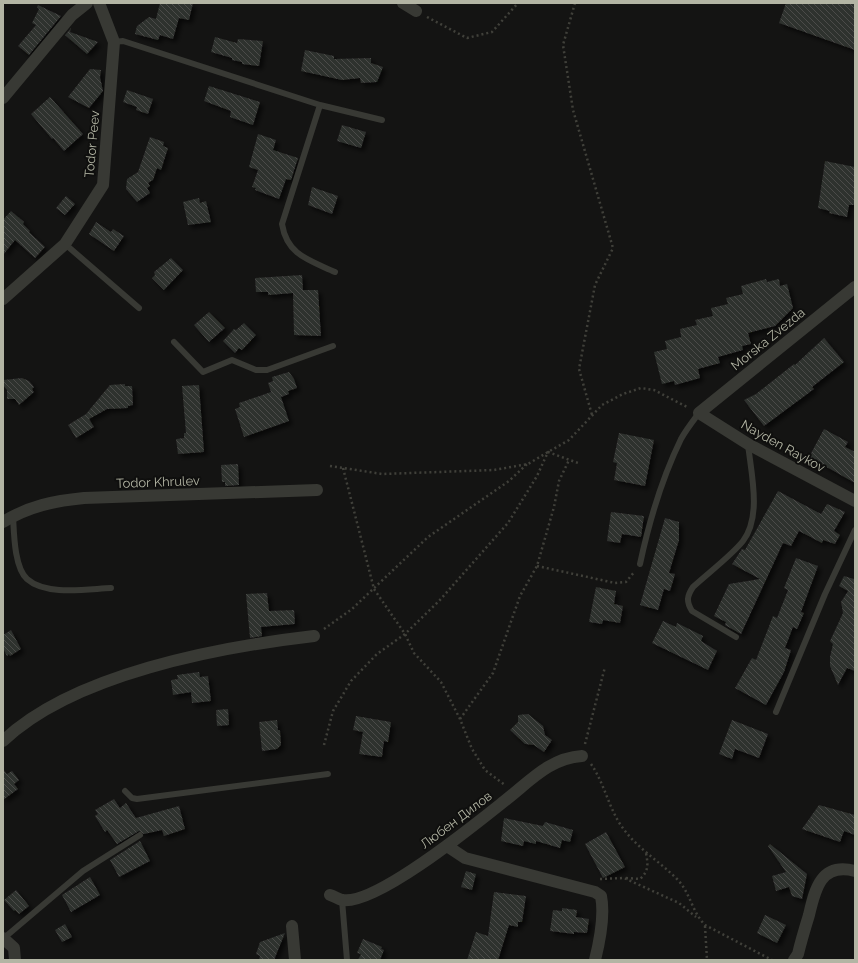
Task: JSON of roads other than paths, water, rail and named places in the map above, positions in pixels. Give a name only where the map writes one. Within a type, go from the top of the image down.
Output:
[{"type":"street","points":[[3,98],[72,15],[86,3]]},
{"type":"street","name":"Todor Peev","points":[[3,300],[65,244],[103,185],[114,42],[99,3]]},
{"type":"street","points":[[403,3],[416,11]]},
{"type":"street","name":"Morska Zvezda","points":[[699,413],[855,287]]},
{"type":"street","name":"Nayden Raykov","points":[[699,413],[748,444],[855,501]]},
{"type":"street","name":"Todor Khrulev","points":[[8,519],[52,502],[84,498],[317,490]]},
{"type":"street","points":[[3,742],[10,735],[54,705],[95,686],[183,659],[314,636]]},
{"type":"street","name":"Любен Дилов","points":[[342,900],[363,896],[379,890],[447,846],[544,768],[568,756],[582,756]]},
{"type":"street","points":[[447,846],[465,858],[595,892],[601,896],[602,904],[599,944],[595,960]]},
{"type":"street","points":[[794,960],[798,954],[816,886],[824,876],[834,870],[855,871]]},
{"type":"street","points":[[330,895],[342,900]]},
{"type":"street","points":[[292,926],[295,960]]},
{"type":"street","points":[[3,938],[14,948],[15,960]]},
{"type":"lane","points":[[114,42],[123,41],[320,105],[382,120]]},
{"type":"lane","points":[[320,105],[282,224],[284,235],[291,248],[298,254],[335,272]]},
{"type":"lane","points":[[65,244],[138,308]]},
{"type":"lane","points":[[174,342],[203,372],[232,360],[256,370],[268,370],[333,346]]},
{"type":"lane","points":[[640,564],[645,539],[660,492],[682,437],[699,413]]},
{"type":"lane","points":[[736,637],[692,611],[688,604],[687,595],[693,587],[742,541],[750,528],[754,507],[748,444]]},
{"type":"lane","points":[[8,519],[18,564],[26,578],[39,586],[61,590],[111,588]]},
{"type":"lane","points":[[776,712],[824,594],[855,530]]},
{"type":"lane","points":[[125,791],[132,798],[137,799],[328,774]]},
{"type":"lane","points":[[3,938],[82,871],[140,835]]},
{"type":"lane","points":[[342,900],[347,960]]}]
